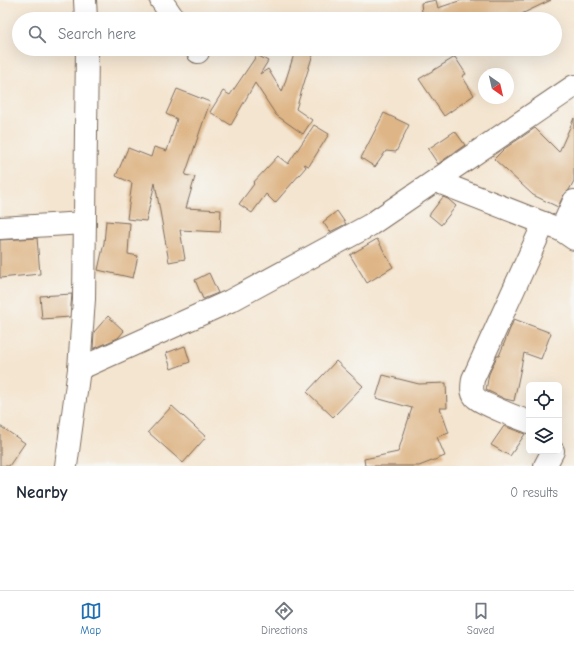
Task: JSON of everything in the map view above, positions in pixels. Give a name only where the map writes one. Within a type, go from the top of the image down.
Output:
[{"type":"street","points":[[84,0],[85,12]]},
{"type":"street","points":[[161,0],[169,12]]},
{"type":"street","points":[[66,466],[79,369],[84,299],[88,56]]},
{"type":"street","points":[[79,369],[230,301],[370,225],[574,86]]},
{"type":"street","points":[[436,180],[560,231]]},
{"type":"street","points":[[526,421],[475,398],[472,390],[473,379],[560,231],[574,201]]},
{"type":"street","points":[[0,228],[85,223]]},
{"type":"street","points":[[545,466],[551,454]]},
{"type":"building","points":[[436,0],[438,8],[462,0],[551,0],[526,12],[422,12],[421,3]]},
{"type":"building","points":[[256,56],[268,61],[260,74],[268,69],[282,92],[293,56],[312,56],[296,109],[312,120],[303,134],[276,115],[255,83],[231,125],[210,112],[223,91],[230,95]]},
{"type":"building","points":[[455,57],[466,74],[462,76],[474,95],[444,116],[419,79]]},
{"type":"building","points":[[177,89],[210,102],[185,175],[195,177],[186,208],[221,210],[220,232],[180,230],[185,259],[169,262],[155,183],[146,221],[127,219],[132,183],[116,176],[128,148],[151,157],[154,147],[167,151],[177,119],[166,114]]},
{"type":"building","points":[[384,113],[409,125],[396,152],[386,151],[375,167],[361,158]]},
{"type":"building","points":[[574,118],[574,181],[569,190],[563,196],[558,207],[533,195],[494,159],[504,149],[535,128],[559,152]]},
{"type":"building","points":[[314,125],[329,134],[309,166],[304,164],[306,167],[275,203],[266,194],[252,213],[239,204],[254,184],[253,183],[278,156],[288,164]]},
{"type":"building","points":[[455,131],[465,145],[438,164],[428,149]]},
{"type":"building","points":[[443,197],[448,199],[456,206],[441,225],[429,215]]},
{"type":"building","points":[[337,211],[346,224],[330,232],[323,222]]},
{"type":"building","points":[[106,221],[130,223],[128,254],[138,256],[133,278],[98,270],[104,243]]},
{"type":"building","points":[[37,238],[40,274],[0,278],[0,240]]},
{"type":"building","points":[[377,239],[393,267],[367,283],[350,255]]},
{"type":"building","points":[[209,273],[218,293],[203,299],[195,280]]},
{"type":"building","points":[[72,294],[70,317],[42,319],[40,296]]},
{"type":"building","points":[[108,316],[124,331],[118,338],[93,349],[94,332]]},
{"type":"building","points":[[514,319],[551,333],[541,359],[524,353],[514,401],[505,399],[486,390],[489,374],[497,356],[499,356]]},
{"type":"building","points":[[185,346],[190,362],[171,369],[166,353]]},
{"type":"building","points":[[336,361],[363,386],[333,417],[307,392]]},
{"type":"building","points":[[383,375],[419,384],[446,383],[447,408],[440,408],[449,433],[437,437],[445,456],[419,466],[365,466],[364,459],[398,452],[412,408],[376,398]]},
{"type":"building","points":[[172,406],[206,437],[183,463],[148,432]]},
{"type":"building","points":[[0,426],[25,443],[9,466],[0,466]]},
{"type":"building","points":[[504,426],[525,434],[510,456],[491,445]]}]
